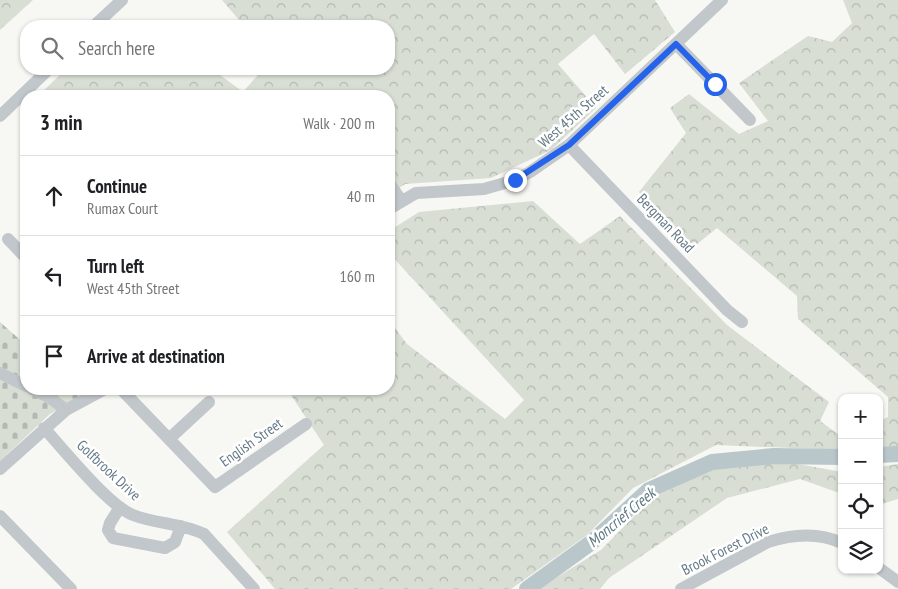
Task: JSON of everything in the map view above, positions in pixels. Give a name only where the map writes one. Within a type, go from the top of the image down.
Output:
[{"type":"street","points":[[100,20],[122,0]]},
{"type":"street","name":"West 45th Street","points":[[395,204],[416,193],[497,186],[530,172],[569,145],[721,0]]},
{"type":"street","points":[[676,44],[750,120]]},
{"type":"street","points":[[27,90],[43,75]]},
{"type":"street","points":[[0,116],[20,97]]},
{"type":"street","name":"Bergman Road","points":[[569,145],[727,310],[742,322]]},
{"type":"street","points":[[395,192],[401,200]]},
{"type":"street","points":[[8,239],[20,252]]},
{"type":"street","points":[[0,373],[20,383]]},
{"type":"street","points":[[44,395],[66,410]]},
{"type":"street","points":[[0,469],[66,410],[94,395]]},
{"type":"street","points":[[127,395],[170,438],[209,402]]},
{"type":"street","name":"English Street","points":[[170,438],[215,487],[306,424]]},
{"type":"street","name":"Golfbrook Drive","points":[[44,428],[84,473],[120,507],[133,515],[181,526],[204,534],[254,589]]},
{"type":"street","points":[[120,507],[108,530],[114,538],[165,548],[175,542],[181,526]]},
{"type":"street","points":[[0,516],[70,589]]},
{"type":"street","name":"Brook Forest Drive","points":[[681,589],[768,542],[782,538],[808,535],[838,542]]},
{"type":"street","points":[[883,571],[898,582]]},
{"type":"green space","points":[[0,0],[33,0],[0,30]]},
{"type":"green space","points":[[222,0],[655,0],[675,32],[625,74],[594,34],[558,64],[596,108],[551,150],[491,178],[405,184],[395,191],[395,90],[245,90],[258,75],[395,75],[395,20],[239,20]]},
{"type":"green space","points":[[843,0],[898,0],[898,447],[883,448],[883,419],[888,417],[888,397],[798,319],[797,296],[717,228],[691,249],[639,192],[686,133],[670,108],[689,94],[739,134],[768,121],[739,83],[808,36],[832,42],[852,23]]},
{"type":"green space","points":[[60,75],[220,75],[240,90],[44,90]]},
{"type":"green space","points":[[533,201],[580,244],[620,216],[727,325],[829,402],[820,421],[838,434],[838,450],[716,445],[633,488],[587,535],[511,589],[275,589],[227,532],[324,445],[291,395],[395,395],[395,328],[407,344],[505,419],[524,400],[395,260],[395,227],[419,212]]},
{"type":"green space","points":[[0,322],[20,340],[20,395],[83,396],[50,414],[0,461]]},
{"type":"green space","points":[[787,462],[838,471],[838,493],[800,479],[727,498],[609,578],[600,589],[538,589],[601,550],[652,498],[715,468]]},
{"type":"green space","points":[[898,464],[898,499],[883,504],[883,484],[883,466]]},
{"type":"waterway","name":"Moncrief Creek","points":[[883,455],[898,454]]},
{"type":"waterway","name":"Moncrief Creek","points":[[527,589],[592,542],[649,490],[712,462],[774,456],[838,457]]},
{"type":"route","points":[[515,180],[569,145],[676,44],[715,84]]}]
